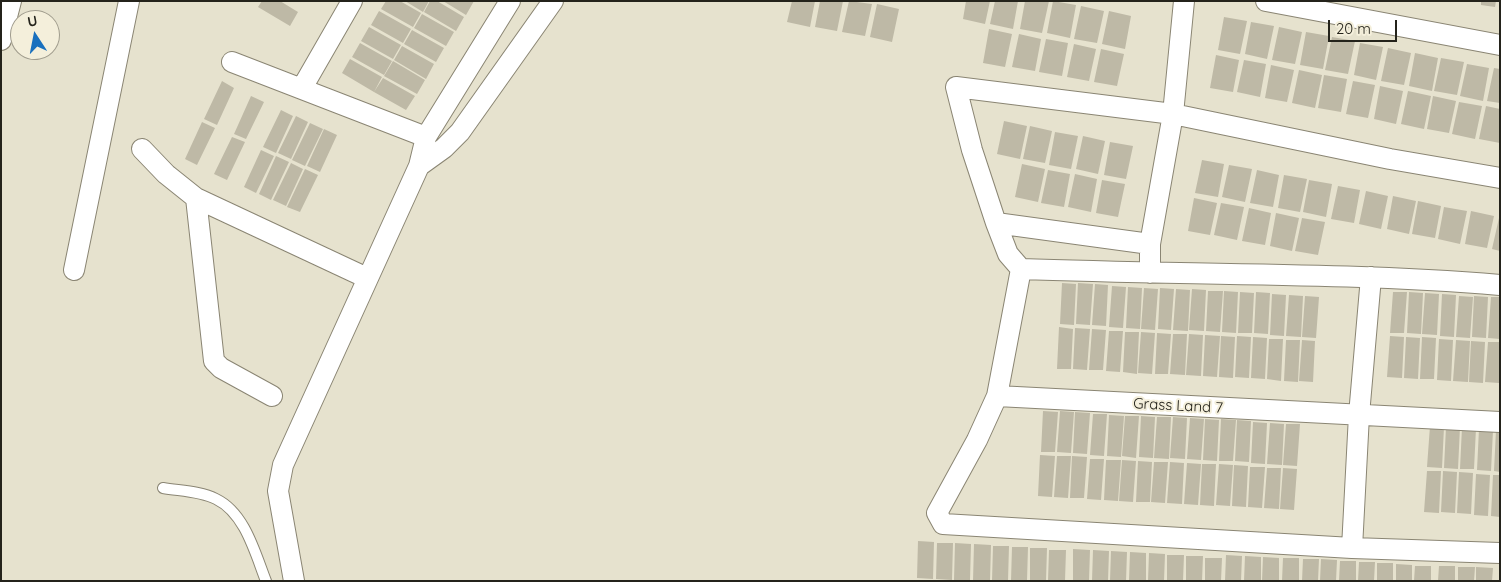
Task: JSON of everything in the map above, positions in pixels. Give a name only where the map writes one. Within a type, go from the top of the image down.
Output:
[{"type":"street","points":[[1,40],[10,1]]},
{"type":"street","points":[[74,270],[130,1]]},
{"type":"street","points":[[302,88],[352,1]]},
{"type":"street","points":[[294,581],[278,491],[282,465],[419,166],[426,137],[510,1]]},
{"type":"street","points":[[419,166],[444,148],[460,132],[553,1]]},
{"type":"street","points":[[1150,273],[1150,244],[1173,114],[1184,1]]},
{"type":"street","points":[[1266,1],[1500,45]]},
{"type":"street","points":[[232,62],[426,137]]},
{"type":"street","points":[[1500,178],[1390,159],[1173,114],[956,87],[972,150],[996,223],[1008,254],[1021,270],[1371,277],[1500,285]]},
{"type":"street","points":[[142,149],[166,174],[196,198],[367,278]]},
{"type":"street","points":[[196,198],[214,361],[221,368],[272,396]]},
{"type":"street","points":[[996,223],[1150,244]]},
{"type":"street","points":[[1021,270],[997,396],[977,440],[936,513],[942,524],[1352,548],[1500,553]]},
{"type":"street","points":[[1352,548],[1359,415],[1371,277]]},
{"type":"street","name":"Grass Land 7","points":[[997,396],[1500,422]]},
{"type":"lane","points":[[162,488],[204,495],[217,500],[226,507],[246,531],[266,581]]},
{"type":"building","points":[[262,1],[280,1],[298,12],[290,26],[258,7]]},
{"type":"building","points":[[386,1],[400,1],[421,13],[413,27],[381,9]]},
{"type":"building","points":[[405,1],[429,1],[423,12]]},
{"type":"building","points":[[430,1],[437,1],[464,17],[456,31],[424,12]]},
{"type":"building","points":[[443,1],[474,1],[466,15]]},
{"type":"building","points":[[792,1],[815,1],[810,27],[787,22]]},
{"type":"building","points":[[820,1],[843,1],[837,31],[815,27]]},
{"type":"building","points":[[849,1],[872,4],[865,36],[842,32]]},
{"type":"building","points":[[966,1],[990,1],[985,24],[963,19]]},
{"type":"building","points":[[995,1],[1018,1],[1013,29],[990,24]]},
{"type":"building","points":[[1025,1],[1049,1],[1042,33],[1020,29]]},
{"type":"building","points":[[1053,1],[1076,5],[1070,38],[1047,33]]},
{"type":"building","points":[[1481,1],[1496,1],[1495,7],[1481,5]]},
{"type":"building","points":[[877,4],[899,9],[892,42],[870,37]]},
{"type":"building","points":[[1081,6],[1104,11],[1097,43],[1074,39]]},
{"type":"building","points":[[379,11],[411,29],[403,43],[371,25]]},
{"type":"building","points":[[1109,11],[1131,16],[1125,49],[1102,44]]},
{"type":"building","points":[[422,14],[454,32],[446,46],[414,28]]},
{"type":"building","points":[[1224,17],[1247,21],[1240,54],[1218,50]]},
{"type":"building","points":[[1251,22],[1274,26],[1267,59],[1245,54]]},
{"type":"building","points":[[369,27],[401,45],[393,59],[361,41]]},
{"type":"building","points":[[1279,27],[1302,32],[1295,64],[1272,60]]},
{"type":"building","points":[[989,29],[1012,34],[1005,67],[983,63]]},
{"type":"building","points":[[412,30],[444,48],[436,62],[404,44]]},
{"type":"building","points":[[1306,32],[1329,36],[1323,69],[1300,65]]},
{"type":"building","points":[[1019,34],[1041,39],[1035,71],[1012,67]]},
{"type":"building","points":[[1332,37],[1355,41],[1348,74],[1325,70]]},
{"type":"building","points":[[1046,39],[1068,43],[1062,76],[1039,72]]},
{"type":"building","points":[[360,43],[392,61],[384,75],[352,57]]},
{"type":"building","points":[[1360,43],[1383,47],[1376,80],[1354,75]]},
{"type":"building","points":[[1074,44],[1096,49],[1089,81],[1067,77]]},
{"type":"building","points":[[402,46],[434,64],[426,79],[394,60]]},
{"type":"building","points":[[1388,48],[1411,53],[1404,85],[1381,81]]},
{"type":"building","points":[[1101,49],[1124,54],[1117,86],[1094,82]]},
{"type":"building","points":[[1415,53],[1438,58],[1432,91],[1409,86]]},
{"type":"building","points":[[1216,55],[1239,60],[1233,92],[1210,88]]},
{"type":"building","points":[[1441,58],[1464,62],[1457,95],[1434,91]]},
{"type":"building","points":[[350,59],[382,77],[374,92],[342,73]]},
{"type":"building","points":[[1244,60],[1266,64],[1260,97],[1237,92]]},
{"type":"building","points":[[393,61],[425,80],[417,94],[384,76]]},
{"type":"building","points":[[1467,64],[1489,68],[1483,101],[1460,96]]},
{"type":"building","points":[[1271,65],[1294,70],[1287,102],[1265,98]]},
{"type":"building","points":[[1494,68],[1500,69],[1500,103],[1487,101]]},
{"type":"building","points":[[1299,70],[1322,75],[1315,108],[1292,103]]},
{"type":"building","points":[[1324,75],[1347,79],[1341,112],[1318,108]]},
{"type":"building","points":[[383,78],[415,96],[406,110],[374,92]]},
{"type":"building","points":[[222,81],[234,88],[217,125],[204,119]]},
{"type":"building","points":[[1353,81],[1375,85],[1368,118],[1346,114]]},
{"type":"building","points":[[1380,86],[1403,91],[1396,124],[1374,119]]},
{"type":"building","points":[[1408,91],[1431,96],[1424,129],[1401,124]]},
{"type":"building","points":[[251,96],[264,102],[246,139],[234,134]]},
{"type":"building","points":[[1433,96],[1456,101],[1449,133],[1427,129]]},
{"type":"building","points":[[1459,102],[1482,106],[1475,139],[1452,134]]},
{"type":"building","points":[[1486,106],[1500,109],[1500,143],[1479,139]]},
{"type":"building","points":[[281,110],[293,116],[276,153],[263,147]]},
{"type":"building","points":[[296,116],[308,122],[291,159],[278,153]]},
{"type":"building","points":[[1004,121],[1027,126],[1020,159],[997,154]]},
{"type":"building","points":[[202,122],[215,128],[197,165],[185,159]]},
{"type":"building","points":[[310,123],[323,129],[305,166],[292,160]]},
{"type":"building","points":[[1030,126],[1052,131],[1045,163],[1023,159]]},
{"type":"building","points":[[324,129],[337,135],[320,172],[307,166]]},
{"type":"building","points":[[1055,132],[1078,136],[1071,169],[1049,165]]},
{"type":"building","points":[[1083,136],[1105,141],[1098,174],[1076,169]]},
{"type":"building","points":[[232,137],[245,142],[227,180],[214,174]]},
{"type":"building","points":[[1110,142],[1133,146],[1126,179],[1104,175]]},
{"type":"building","points":[[261,150],[274,156],[256,193],[244,187]]},
{"type":"building","points":[[276,156],[289,162],[271,200],[259,194]]},
{"type":"building","points":[[1202,160],[1224,164],[1218,197],[1195,193]]},
{"type":"building","points":[[291,163],[303,169],[286,206],[273,200]]},
{"type":"building","points":[[1022,164],[1045,169],[1038,202],[1015,197]]},
{"type":"building","points":[[1229,165],[1252,169],[1245,202],[1222,197]]},
{"type":"building","points":[[305,169],[318,175],[300,212],[287,207]]},
{"type":"building","points":[[1048,170],[1070,174],[1064,207],[1041,203]]},
{"type":"building","points":[[1257,170],[1279,175],[1273,207],[1250,203]]},
{"type":"building","points":[[1075,174],[1097,179],[1091,212],[1068,207]]},
{"type":"building","points":[[1284,175],[1307,179],[1300,212],[1278,208]]},
{"type":"building","points":[[1102,180],[1125,184],[1118,217],[1096,213]]},
{"type":"building","points":[[1309,180],[1332,184],[1326,217],[1303,212]]},
{"type":"building","points":[[1338,186],[1360,190],[1354,223],[1331,219]]},
{"type":"building","points":[[1366,191],[1388,196],[1381,229],[1359,224]]},
{"type":"building","points":[[1393,196],[1416,201],[1409,234],[1387,229]]},
{"type":"building","points":[[1194,198],[1217,203],[1210,235],[1188,231]]},
{"type":"building","points":[[1418,201],[1441,206],[1435,238],[1412,234]]},
{"type":"building","points":[[1221,203],[1244,207],[1237,240],[1214,235]]},
{"type":"building","points":[[1444,207],[1467,211],[1460,244],[1438,239]]},
{"type":"building","points":[[1249,208],[1271,213],[1265,245],[1242,241]]},
{"type":"building","points":[[1471,211],[1494,216],[1487,248],[1465,244]]},
{"type":"building","points":[[1276,213],[1299,218],[1292,251],[1270,246]]},
{"type":"building","points":[[1302,218],[1325,222],[1318,255],[1295,251]]},
{"type":"building","points":[[1500,218],[1500,251],[1492,249]]},
{"type":"building","points":[[1062,283],[1076,284],[1074,325],[1060,324]]},
{"type":"building","points":[[1078,283],[1093,284],[1090,325],[1076,324]]},
{"type":"building","points":[[1095,284],[1108,285],[1106,326],[1092,325]]},
{"type":"building","points":[[1112,286],[1126,287],[1123,328],[1109,327]]},
{"type":"building","points":[[1128,287],[1142,288],[1140,329],[1126,328]]},
{"type":"building","points":[[1144,288],[1158,289],[1155,330],[1141,329]]},
{"type":"building","points":[[1160,288],[1174,289],[1171,330],[1158,329]]},
{"type":"building","points":[[1176,289],[1190,290],[1188,331],[1173,330]]},
{"type":"building","points":[[1192,289],[1206,290],[1204,331],[1189,330]]},
{"type":"building","points":[[1208,291],[1223,291],[1220,332],[1206,331]]},
{"type":"building","points":[[1224,291],[1238,292],[1236,333],[1222,332]]},
{"type":"building","points":[[1240,292],[1254,293],[1252,333],[1238,333]]},
{"type":"building","points":[[1256,292],[1270,293],[1268,334],[1254,333]]},
{"type":"building","points":[[1393,292],[1407,292],[1404,333],[1390,333]]},
{"type":"building","points":[[1409,292],[1423,293],[1421,334],[1407,333]]},
{"type":"building","points":[[1425,293],[1439,294],[1437,335],[1422,334]]},
{"type":"building","points":[[1272,294],[1286,295],[1284,336],[1270,335]]},
{"type":"building","points":[[1442,294],[1456,295],[1454,337],[1440,336]]},
{"type":"building","points":[[1289,295],[1303,296],[1301,337],[1286,336]]},
{"type":"building","points":[[1305,296],[1319,297],[1316,338],[1302,337]]},
{"type":"building","points":[[1459,296],[1473,297],[1470,338],[1456,337]]},
{"type":"building","points":[[1474,296],[1488,297],[1486,338],[1472,337]]},
{"type":"building","points":[[1491,297],[1500,297],[1500,339],[1488,338]]},
{"type":"building","points":[[1059,327],[1073,329],[1071,369],[1057,369]]},
{"type":"building","points":[[1075,328],[1090,329],[1087,370],[1073,369]]},
{"type":"building","points":[[1092,329],[1106,330],[1103,370],[1089,370]]},
{"type":"building","points":[[1109,331],[1123,331],[1120,372],[1106,371]]},
{"type":"building","points":[[1125,332],[1139,332],[1137,374],[1123,372]]},
{"type":"building","points":[[1141,332],[1155,333],[1152,374],[1138,373]]},
{"type":"building","points":[[1157,333],[1171,334],[1168,374],[1155,374]]},
{"type":"building","points":[[1173,334],[1187,334],[1185,375],[1170,374]]},
{"type":"building","points":[[1189,334],[1203,335],[1201,376],[1186,375]]},
{"type":"building","points":[[1205,335],[1220,336],[1217,377],[1203,376]]},
{"type":"building","points":[[1221,336],[1235,337],[1233,378],[1219,377]]},
{"type":"building","points":[[1237,336],[1251,337],[1249,378],[1235,377]]},
{"type":"building","points":[[1390,336],[1404,337],[1402,378],[1387,377]]},
{"type":"building","points":[[1253,337],[1267,338],[1265,379],[1251,378]]},
{"type":"building","points":[[1406,337],[1420,338],[1418,379],[1404,378]]},
{"type":"building","points":[[1422,337],[1436,338],[1434,379],[1420,379]]},
{"type":"building","points":[[1269,339],[1283,339],[1281,381],[1267,379]]},
{"type":"building","points":[[1439,339],[1453,340],[1451,381],[1437,380]]},
{"type":"building","points":[[1286,340],[1300,340],[1298,382],[1284,381]]},
{"type":"building","points":[[1302,340],[1315,341],[1313,382],[1299,381]]},
{"type":"building","points":[[1456,340],[1470,341],[1468,382],[1453,381]]},
{"type":"building","points":[[1471,341],[1485,342],[1483,383],[1469,382]]},
{"type":"building","points":[[1488,342],[1500,342],[1499,383],[1485,382]]},
{"type":"building","points":[[1043,411],[1058,412],[1055,452],[1041,452]]},
{"type":"building","points":[[1060,411],[1074,412],[1071,453],[1057,452]]},
{"type":"building","points":[[1075,412],[1090,413],[1087,454],[1073,453]]},
{"type":"building","points":[[1093,414],[1107,414],[1104,456],[1090,455]]},
{"type":"building","points":[[1109,415],[1124,416],[1121,457],[1107,456]]},
{"type":"building","points":[[1125,416],[1139,416],[1136,458],[1122,456]]},
{"type":"building","points":[[1141,416],[1155,417],[1153,458],[1139,457]]},
{"type":"building","points":[[1157,417],[1171,417],[1169,459],[1154,458]]},
{"type":"building","points":[[1173,417],[1187,418],[1185,459],[1170,458]]},
{"type":"building","points":[[1190,418],[1204,419],[1201,460],[1187,459]]},
{"type":"building","points":[[1205,419],[1219,420],[1217,461],[1203,460]]},
{"type":"building","points":[[1221,419],[1236,420],[1233,461],[1219,461]]},
{"type":"building","points":[[1237,420],[1251,421],[1249,462],[1235,461]]},
{"type":"building","points":[[1253,422],[1267,423],[1265,464],[1251,463]]},
{"type":"building","points":[[1270,423],[1284,424],[1282,465],[1267,464]]},
{"type":"building","points":[[1286,424],[1300,424],[1297,466],[1283,465]]},
{"type":"building","points":[[1430,426],[1444,427],[1442,468],[1427,467]]},
{"type":"building","points":[[1446,427],[1460,427],[1458,469],[1444,468]]},
{"type":"building","points":[[1462,427],[1476,428],[1474,469],[1460,469]]},
{"type":"building","points":[[1479,429],[1493,430],[1491,471],[1477,470]]},
{"type":"building","points":[[1496,430],[1500,431],[1500,472],[1494,471]]},
{"type":"building","points":[[1040,455],[1055,456],[1052,497],[1038,496]]},
{"type":"building","points":[[1057,456],[1071,456],[1068,498],[1054,497]]},
{"type":"building","points":[[1072,456],[1087,457],[1084,498],[1070,498]]},
{"type":"building","points":[[1090,459],[1104,459],[1101,500],[1087,499]]},
{"type":"building","points":[[1106,460],[1121,460],[1118,501],[1104,500]]},
{"type":"building","points":[[1122,460],[1136,461],[1133,502],[1119,501]]},
{"type":"building","points":[[1138,461],[1152,462],[1150,502],[1136,502]]},
{"type":"building","points":[[1154,462],[1168,462],[1165,503],[1151,502]]},
{"type":"building","points":[[1170,462],[1184,463],[1182,504],[1167,503]]},
{"type":"building","points":[[1187,463],[1201,464],[1198,505],[1184,504]]},
{"type":"building","points":[[1202,464],[1216,464],[1214,506],[1200,505]]},
{"type":"building","points":[[1219,464],[1233,465],[1230,506],[1216,505]]},
{"type":"building","points":[[1234,465],[1248,466],[1246,507],[1232,506]]},
{"type":"building","points":[[1250,467],[1265,467],[1262,508],[1248,507]]},
{"type":"building","points":[[1267,468],[1281,468],[1279,509],[1264,508]]},
{"type":"building","points":[[1283,468],[1297,469],[1294,510],[1280,509]]},
{"type":"building","points":[[1427,471],[1441,471],[1439,513],[1424,512]]},
{"type":"building","points":[[1443,471],[1457,472],[1455,513],[1441,512]]},
{"type":"building","points":[[1459,472],[1473,473],[1471,514],[1457,513]]},
{"type":"building","points":[[1476,474],[1490,475],[1488,516],[1474,515]]},
{"type":"building","points":[[1493,475],[1500,475],[1500,517],[1491,516]]},
{"type":"building","points":[[918,541],[934,542],[933,579],[917,578]]},
{"type":"building","points":[[937,543],[953,543],[952,580],[936,579]]},
{"type":"building","points":[[955,543],[971,544],[970,580],[954,580]]},
{"type":"building","points":[[974,544],[991,545],[990,581],[973,581]]},
{"type":"building","points":[[993,546],[1009,546],[1008,581],[992,581]]},
{"type":"building","points":[[1012,547],[1028,547],[1027,581],[1011,581]]},
{"type":"building","points":[[1030,548],[1047,548],[1046,581],[1030,581]]},
{"type":"building","points":[[1073,549],[1090,550],[1089,581],[1073,581]]},
{"type":"building","points":[[1049,550],[1066,550],[1065,581],[1048,581]]},
{"type":"building","points":[[1093,550],[1109,551],[1108,581],[1092,581]]},
{"type":"building","points":[[1111,551],[1127,552],[1126,581],[1110,581]]},
{"type":"building","points":[[1130,552],[1146,553],[1146,581],[1129,581]]},
{"type":"building","points":[[1149,553],[1165,554],[1164,581],[1148,581]]},
{"type":"building","points":[[1167,555],[1184,555],[1183,581],[1167,581]]},
{"type":"building","points":[[1226,555],[1242,556],[1241,581],[1225,581]]},
{"type":"building","points":[[1186,556],[1203,556],[1202,581],[1186,581]]},
{"type":"building","points":[[1245,556],[1261,557],[1261,581],[1244,581]]},
{"type":"building","points":[[1263,557],[1279,558],[1279,581],[1262,581]]},
{"type":"building","points":[[1205,558],[1222,558],[1221,581],[1205,581]]},
{"type":"building","points":[[1283,558],[1299,558],[1299,581],[1282,581]]},
{"type":"building","points":[[1303,559],[1319,559],[1318,581],[1302,581]]},
{"type":"building","points":[[1321,559],[1337,560],[1336,581],[1320,581]]},
{"type":"building","points":[[1340,561],[1356,561],[1356,581],[1339,581]]},
{"type":"building","points":[[1359,562],[1375,562],[1374,581],[1358,581]]},
{"type":"building","points":[[1377,563],[1393,563],[1393,581],[1377,581]]},
{"type":"building","points":[[1396,564],[1412,565],[1412,581],[1396,581]]},
{"type":"building","points":[[1415,566],[1431,566],[1431,581],[1414,581]]},
{"type":"building","points":[[1439,566],[1455,566],[1455,581],[1438,581]]},
{"type":"building","points":[[1458,567],[1475,567],[1474,581],[1458,581]]},
{"type":"building","points":[[1476,567],[1493,568],[1492,581],[1476,581]]}]
